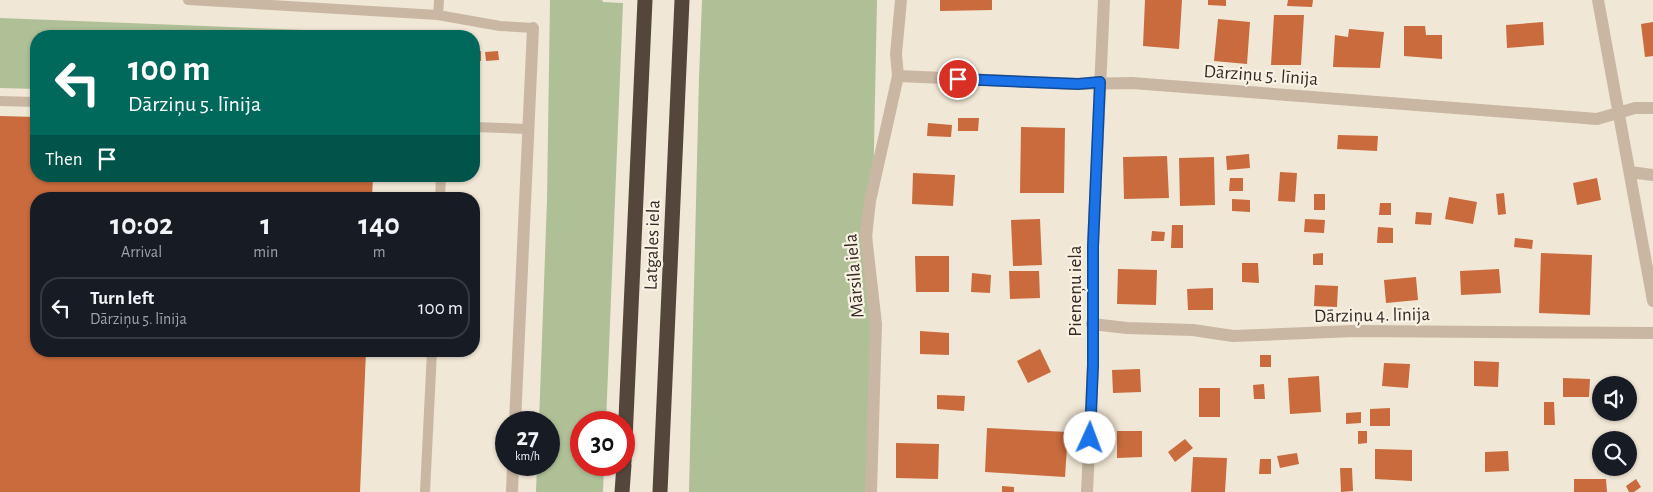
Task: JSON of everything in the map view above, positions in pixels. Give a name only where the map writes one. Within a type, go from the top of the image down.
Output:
[{"type":"highway","name":"Latgales iela","points":[[626,411],[645,0]]},
{"type":"highway","name":"Latgales iela","points":[[660,492],[682,0]]},
{"type":"highway","name":"Latgales iela","points":[[622,492],[623,476]]},
{"type":"street","name":"Mārsila iela","points":[[871,492],[876,324],[866,236],[870,201],[898,76],[896,54],[901,0]]},
{"type":"street","name":"Pieneņu iela","points":[[1087,492],[1093,365],[1093,246],[1104,0]]},
{"type":"street","points":[[1598,0],[1653,301]]},
{"type":"street","points":[[515,411],[533,28]]},
{"type":"street","name":"Dārziņu 5. līnija","points":[[898,76],[1078,84],[1100,82],[1132,83],[1597,119],[1635,108],[1653,108]]},
{"type":"street","points":[[1630,172],[1653,175]]},
{"type":"street","name":"Dārziņu 4. līnija","points":[[1092,324],[1127,328],[1192,330],[1233,336],[1354,331],[1653,333]]},
{"type":"street","points":[[512,492],[513,476]]},
{"type":"lane","points":[[188,0],[438,15],[500,26],[533,28]]},
{"type":"lane","points":[[438,15],[439,0]]},
{"type":"lane","points":[[0,100],[30,102]]},
{"type":"lane","points":[[480,127],[528,129]]},
{"type":"lane","points":[[425,492],[432,357]]},
{"type":"green space","points":[[550,0],[602,0],[603,2],[623,3],[606,411],[570,411],[570,476],[604,476],[603,492],[536,492],[537,476],[560,476],[560,411],[539,411],[547,200]]},
{"type":"green space","points":[[702,0],[877,0],[867,492],[689,492]]},
{"type":"green space","points":[[0,18],[305,30],[30,30],[30,89],[0,88]]},
{"type":"building","points":[[940,0],[992,0],[992,10],[940,11]]},
{"type":"building","points":[[1145,0],[1182,0],[1179,49],[1143,46]]},
{"type":"building","points":[[1208,0],[1226,0],[1226,6],[1208,5]]},
{"type":"building","points":[[1288,0],[1313,0],[1312,7],[1287,6]]},
{"type":"building","points":[[1274,15],[1304,15],[1301,65],[1271,65]]},
{"type":"building","points":[[1218,19],[1250,22],[1247,64],[1214,61]]},
{"type":"building","points":[[1543,22],[1544,45],[1507,48],[1506,25]]},
{"type":"building","points":[[1653,22],[1653,56],[1645,57],[1641,24]]},
{"type":"building","points":[[1404,26],[1425,26],[1426,35],[1442,35],[1442,59],[1404,56]]},
{"type":"building","points":[[1349,29],[1384,32],[1380,68],[1333,67],[1335,35],[1348,37]]},
{"type":"building","points":[[498,51],[499,60],[486,61],[485,52]]},
{"type":"building","points":[[0,116],[30,117],[30,182],[373,182],[372,192],[30,192],[30,357],[366,357],[360,492],[0,492]]},
{"type":"building","points":[[958,118],[979,118],[978,131],[958,131]]},
{"type":"building","points":[[928,123],[952,125],[951,137],[927,136]]},
{"type":"building","points":[[1021,127],[1065,128],[1064,193],[1020,193]]},
{"type":"building","points":[[1338,135],[1378,136],[1377,151],[1337,149]]},
{"type":"building","points":[[1249,154],[1250,168],[1227,170],[1226,156]]},
{"type":"building","points":[[1167,156],[1169,198],[1124,199],[1123,157]]},
{"type":"building","points":[[1214,157],[1215,205],[1180,206],[1179,158]]},
{"type":"building","points":[[1280,172],[1297,173],[1295,202],[1278,201]]},
{"type":"building","points":[[913,173],[955,175],[953,206],[912,204]]},
{"type":"building","points":[[1230,178],[1243,178],[1243,191],[1229,191]]},
{"type":"building","points":[[1597,178],[1601,200],[1577,205],[1573,183]]},
{"type":"building","points":[[1504,193],[1506,214],[1498,215],[1496,194]]},
{"type":"building","points":[[1314,194],[1325,194],[1325,210],[1314,210]]},
{"type":"building","points":[[1449,197],[1477,202],[1473,224],[1445,219]]},
{"type":"building","points":[[1232,199],[1250,200],[1250,212],[1232,211]]},
{"type":"building","points":[[1380,203],[1391,203],[1391,215],[1379,215]]},
{"type":"building","points":[[1416,212],[1432,213],[1431,225],[1415,224]]},
{"type":"building","points":[[1040,219],[1042,265],[1013,266],[1011,220]]},
{"type":"building","points":[[1305,219],[1325,220],[1324,233],[1304,232]]},
{"type":"building","points":[[1172,225],[1183,225],[1183,248],[1171,248]]},
{"type":"building","points":[[1378,227],[1393,228],[1393,243],[1377,243]]},
{"type":"building","points":[[1152,231],[1165,232],[1164,241],[1151,241]]},
{"type":"building","points":[[1515,238],[1533,240],[1532,249],[1514,247]]},
{"type":"building","points":[[1323,253],[1323,265],[1313,265],[1313,254]]},
{"type":"building","points":[[1541,253],[1592,255],[1590,315],[1539,313]]},
{"type":"building","points":[[915,256],[949,256],[949,292],[916,292]]},
{"type":"building","points":[[1242,263],[1258,263],[1259,283],[1242,282]]},
{"type":"building","points":[[1118,269],[1157,270],[1156,305],[1117,304]]},
{"type":"building","points":[[1499,269],[1501,293],[1461,295],[1460,271]]},
{"type":"building","points":[[1009,271],[1039,271],[1040,298],[1010,299]]},
{"type":"building","points":[[972,273],[991,275],[990,293],[971,292]]},
{"type":"building","points":[[1416,277],[1418,300],[1386,303],[1384,280]]},
{"type":"building","points":[[1315,285],[1338,286],[1337,307],[1314,306]]},
{"type":"building","points":[[1213,288],[1213,310],[1188,310],[1187,289]]},
{"type":"building","points":[[920,331],[949,333],[949,355],[920,354]]},
{"type":"building","points":[[1040,349],[1051,372],[1028,383],[1017,361]]},
{"type":"building","points":[[1260,355],[1271,355],[1271,367],[1260,367]]},
{"type":"building","points":[[1474,361],[1499,362],[1498,387],[1474,386]]},
{"type":"building","points":[[1384,363],[1410,364],[1408,388],[1382,386]]},
{"type":"building","points":[[1140,369],[1141,392],[1113,393],[1112,370]]},
{"type":"building","points":[[1319,376],[1321,412],[1290,414],[1288,378]]},
{"type":"building","points":[[1563,378],[1590,379],[1589,397],[1563,397]]},
{"type":"building","points":[[1264,384],[1265,399],[1254,399],[1253,385]]},
{"type":"building","points":[[1199,388],[1220,388],[1220,417],[1199,417]]},
{"type":"building","points":[[937,395],[965,396],[964,411],[937,409]]},
{"type":"building","points":[[1544,402],[1554,402],[1555,425],[1544,425]]},
{"type":"building","points":[[1390,408],[1390,426],[1370,426],[1370,409]]},
{"type":"building","points":[[1361,412],[1361,423],[1346,424],[1346,413]]},
{"type":"building","points":[[987,428],[1068,432],[1065,477],[985,472]]},
{"type":"building","points":[[1117,431],[1142,431],[1142,457],[1117,458]]},
{"type":"building","points":[[1358,431],[1367,431],[1367,443],[1358,444]]},
{"type":"building","points":[[1185,439],[1193,448],[1175,462],[1168,452]]},
{"type":"building","points":[[896,443],[939,444],[938,479],[896,478]]},
{"type":"building","points":[[1375,449],[1412,450],[1412,481],[1375,479]]},
{"type":"building","points":[[1508,451],[1509,471],[1485,472],[1485,452]]},
{"type":"building","points":[[1297,453],[1299,464],[1280,468],[1277,456]]},
{"type":"building","points":[[1193,457],[1227,458],[1225,492],[1191,492]]},
{"type":"building","points":[[1260,459],[1271,459],[1271,474],[1259,474]]},
{"type":"building","points":[[1340,468],[1352,468],[1353,491],[1341,492]]},
{"type":"building","points":[[1574,479],[1606,479],[1607,492],[1574,492]]},
{"type":"building","points":[[1636,479],[1641,487],[1634,492],[1629,492],[1626,486]]},
{"type":"building","points":[[1002,486],[1014,487],[1014,492],[1002,492]]},
{"type":"route","points":[[958,79],[1078,84],[1100,82],[1093,246],[1093,365],[1090,438]]}]
